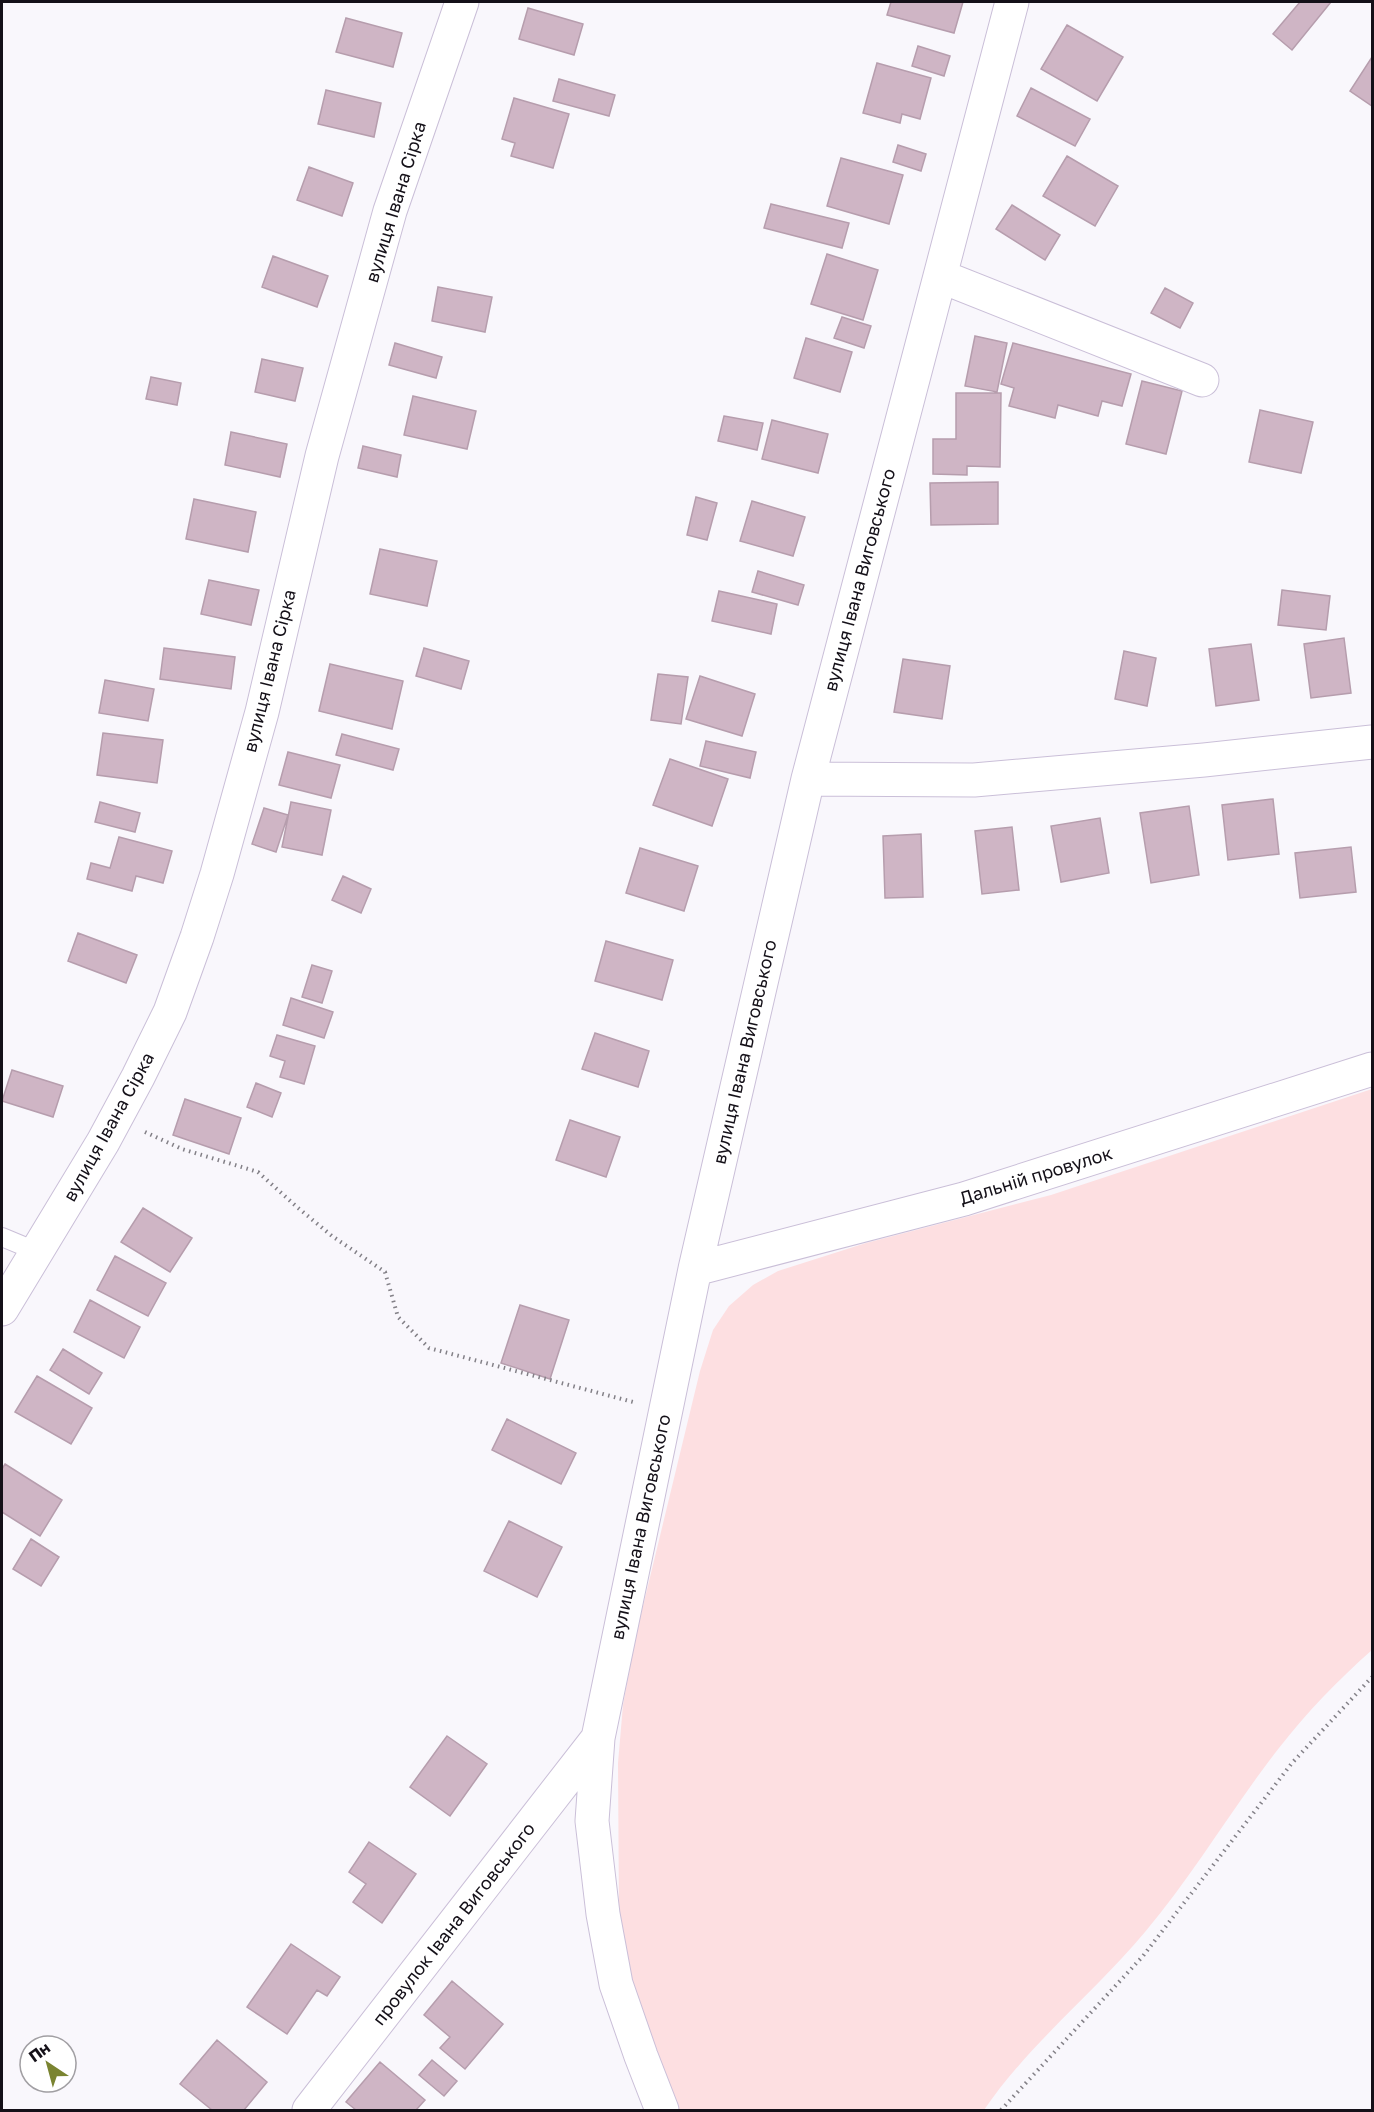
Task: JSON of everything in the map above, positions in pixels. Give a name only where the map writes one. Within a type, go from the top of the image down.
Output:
[{"type":"street","name":"вулиця Івана Сірка","points":[[2,1309],[116,1119],[170,1012],[198,937],[261,712],[322,456],[390,211],[462,2]]},
{"type":"street","name":"вулиця Івана Виговського","points":[[662,2110],[616,1984],[603,1914],[592,1821],[598,1738],[695,1269],[808,779],[1012,2]]},
{"type":"street","points":[[940,276],[1202,380]]},
{"type":"street","points":[[808,779],[974,780],[1204,760],[1372,742]]},
{"type":"street","name":"Дальній провулок","points":[[695,1269],[964,1199],[1372,1069]]},
{"type":"street","name":"провулок Івана Виговського","points":[[309,2110],[598,1738]]},
{"type":"lane","points":[[2,1237],[38,1252]]},
{"type":"path","points":[[116,1119],[182,1149],[258,1172],[332,1236],[385,1272],[398,1317],[429,1348],[666,1410]]},
{"type":"path","points":[[1001,2110],[1143,1956],[1292,1763],[1372,1677]]},
{"type":"shaded area","points":[[1372,1089],[1372,1650],[1335,1685],[1279,1748],[1180,1887],[1145,1932],[1021,2063],[984,2110],[674,2110],[629,1980],[619,1915],[618,1763],[623,1705],[635,1639],[700,1371],[713,1330],[729,1306],[753,1285],[778,1271],[866,1243],[1051,1195]]},
{"type":"building","points":[[891,2],[963,2],[954,33],[887,15]]},
{"type":"building","points":[[1300,2],[1331,2],[1292,50],[1273,34]]},
{"type":"building","points":[[528,8],[583,24],[574,55],[519,39]]},
{"type":"building","points":[[346,18],[402,33],[393,67],[336,52]]},
{"type":"building","points":[[1067,25],[1123,57],[1097,101],[1041,69]]},
{"type":"building","points":[[918,46],[950,56],[944,76],[912,66]]},
{"type":"building","points":[[1372,57],[1372,106],[1350,91]]},
{"type":"building","points":[[877,63],[931,78],[920,119],[902,114],[900,123],[863,113]]},
{"type":"building","points":[[559,79],[615,95],[609,116],[553,101]]},
{"type":"building","points":[[1031,88],[1090,119],[1075,146],[1017,116]]},
{"type":"building","points":[[326,90],[381,103],[374,137],[318,124]]},
{"type":"building","points":[[514,98],[569,114],[553,168],[511,156],[515,143],[502,139]]},
{"type":"building","points":[[898,145],[926,154],[921,171],[893,162]]},
{"type":"building","points":[[1067,156],[1118,186],[1095,226],[1043,196]]},
{"type":"building","points":[[841,158],[903,175],[889,224],[827,206]]},
{"type":"building","points":[[309,167],[353,183],[342,216],[297,200]]},
{"type":"building","points":[[771,204],[849,223],[842,248],[764,228]]},
{"type":"building","points":[[1012,205],[1060,235],[1045,260],[996,229]]},
{"type":"building","points":[[827,254],[878,270],[863,320],[811,304]]},
{"type":"building","points":[[273,256],[328,276],[317,307],[262,287]]},
{"type":"building","points":[[438,287],[492,297],[485,332],[432,321]]},
{"type":"building","points":[[1165,288],[1193,303],[1180,328],[1151,313]]},
{"type":"building","points":[[842,317],[871,326],[864,348],[834,338]]},
{"type":"building","points":[[975,336],[1007,343],[997,392],[965,386]]},
{"type":"building","points":[[806,338],[852,352],[840,392],[794,378]]},
{"type":"building","points":[[395,343],[442,357],[436,378],[389,365]]},
{"type":"building","points":[[1013,343],[1131,374],[1122,406],[1102,401],[1098,416],[1058,405],[1055,418],[1009,406],[1014,388],[1001,384]]},
{"type":"building","points":[[262,359],[303,368],[295,401],[255,392]]},
{"type":"building","points":[[151,377],[181,383],[177,405],[146,399]]},
{"type":"building","points":[[1142,381],[1182,391],[1166,454],[1126,444]]},
{"type":"building","points":[[956,393],[1001,393],[1000,467],[967,466],[967,475],[933,474],[933,439],[956,439]]},
{"type":"building","points":[[413,396],[476,411],[467,449],[404,435]]},
{"type":"building","points":[[1260,410],[1313,422],[1301,473],[1249,462]]},
{"type":"building","points":[[724,416],[763,423],[757,450],[718,441]]},
{"type":"building","points":[[772,420],[828,434],[818,473],[762,459]]},
{"type":"building","points":[[231,432],[287,444],[280,477],[225,465]]},
{"type":"building","points":[[363,446],[401,455],[397,477],[358,468]]},
{"type":"building","points":[[998,482],[998,524],[931,525],[930,483]]},
{"type":"building","points":[[696,497],[717,503],[707,540],[687,535]]},
{"type":"building","points":[[194,499],[256,512],[248,552],[186,539]]},
{"type":"building","points":[[752,501],[805,517],[793,556],[740,541]]},
{"type":"building","points":[[380,549],[437,561],[427,606],[370,594]]},
{"type":"building","points":[[758,571],[804,585],[798,605],[752,592]]},
{"type":"building","points":[[209,580],[259,590],[251,625],[201,614]]},
{"type":"building","points":[[1282,590],[1330,596],[1326,630],[1278,625]]},
{"type":"building","points":[[719,591],[777,604],[771,634],[712,621]]},
{"type":"building","points":[[1344,638],[1351,693],[1311,698],[1304,644]]},
{"type":"building","points":[[1251,644],[1259,700],[1216,706],[1209,649]]},
{"type":"building","points":[[164,648],[235,657],[231,689],[160,679]]},
{"type":"building","points":[[424,648],[469,661],[461,689],[416,676]]},
{"type":"building","points":[[1124,651],[1156,658],[1147,706],[1115,699]]},
{"type":"building","points":[[903,659],[950,666],[942,719],[894,712]]},
{"type":"building","points":[[330,664],[403,681],[392,729],[319,711]]},
{"type":"building","points":[[658,674],[688,677],[681,724],[651,720]]},
{"type":"building","points":[[700,676],[755,694],[742,736],[686,719]]},
{"type":"building","points":[[105,680],[154,689],[148,721],[99,713]]},
{"type":"building","points":[[103,733],[163,740],[157,783],[97,775]]},
{"type":"building","points":[[342,734],[399,749],[393,770],[336,755]]},
{"type":"building","points":[[706,741],[756,752],[750,778],[700,766]]},
{"type":"building","points":[[288,752],[340,765],[331,798],[279,785]]},
{"type":"building","points":[[670,759],[728,779],[712,826],[653,805]]},
{"type":"building","points":[[1273,799],[1279,854],[1228,860],[1222,805]]},
{"type":"building","points":[[100,802],[140,813],[135,832],[95,822]]},
{"type":"building","points":[[291,802],[331,810],[322,855],[282,847]]},
{"type":"building","points":[[1189,806],[1199,875],[1151,883],[1140,813]]},
{"type":"building","points":[[264,808],[288,815],[276,852],[252,844]]},
{"type":"building","points":[[1100,818],[1109,873],[1061,882],[1051,826]]},
{"type":"building","points":[[1012,827],[1019,890],[982,894],[975,831]]},
{"type":"building","points":[[921,834],[923,897],[885,898],[883,836]]},
{"type":"building","points":[[119,837],[172,851],[163,883],[136,876],[132,891],[87,879],[91,863],[110,868]]},
{"type":"building","points":[[1351,847],[1356,892],[1300,898],[1295,853]]},
{"type":"building","points":[[640,848],[698,866],[684,911],[626,893]]},
{"type":"building","points":[[343,876],[371,889],[361,913],[332,900]]},
{"type":"building","points":[[78,933],[137,955],[126,983],[68,961]]},
{"type":"building","points":[[606,941],[673,960],[662,1000],[595,981]]},
{"type":"building","points":[[312,965],[332,971],[322,1003],[302,997]]},
{"type":"building","points":[[291,998],[333,1012],[324,1038],[283,1025]]},
{"type":"building","points":[[595,1033],[649,1051],[638,1087],[582,1069]]},
{"type":"building","points":[[277,1035],[315,1046],[304,1084],[280,1077],[285,1061],[270,1056]]},
{"type":"building","points":[[12,1070],[63,1086],[53,1117],[2,1101]]},
{"type":"building","points":[[256,1083],[281,1093],[272,1117],[247,1107]]},
{"type":"building","points":[[185,1099],[241,1118],[229,1154],[173,1135]]},
{"type":"building","points":[[570,1120],[620,1137],[606,1177],[556,1160]]},
{"type":"building","points":[[143,1208],[192,1238],[170,1272],[121,1242]]},
{"type":"building","points":[[115,1256],[166,1283],[148,1316],[97,1290]]},
{"type":"building","points":[[90,1300],[140,1327],[124,1358],[74,1332]]},
{"type":"building","points":[[520,1305],[569,1320],[550,1379],[501,1363]]},
{"type":"building","points":[[63,1349],[102,1373],[89,1394],[50,1370]]},
{"type":"building","points":[[37,1376],[92,1408],[71,1444],[15,1412]]},
{"type":"building","points":[[507,1419],[576,1453],[561,1484],[492,1450]]},
{"type":"building","points":[[5,1464],[62,1500],[40,1536],[2,1512],[2,1469]]},
{"type":"building","points":[[509,1521],[562,1547],[537,1597],[484,1571]]},
{"type":"building","points":[[31,1539],[59,1557],[41,1586],[13,1569]]},
{"type":"building","points":[[447,1736],[487,1764],[450,1816],[410,1787]]},
{"type":"building","points":[[369,1842],[416,1874],[382,1923],[353,1902],[366,1884],[349,1872]]},
{"type":"building","points":[[291,1944],[340,1977],[327,1996],[317,1990],[287,2034],[247,2007]]},
{"type":"building","points":[[452,1981],[503,2024],[465,2069],[440,2048],[450,2037],[424,2015]]},
{"type":"building","points":[[217,2040],[267,2082],[244,2110],[212,2110],[180,2084]]},
{"type":"building","points":[[432,2060],[457,2081],[444,2096],[419,2075]]},
{"type":"building","points":[[380,2062],[425,2100],[416,2110],[356,2110],[346,2102]]}]
